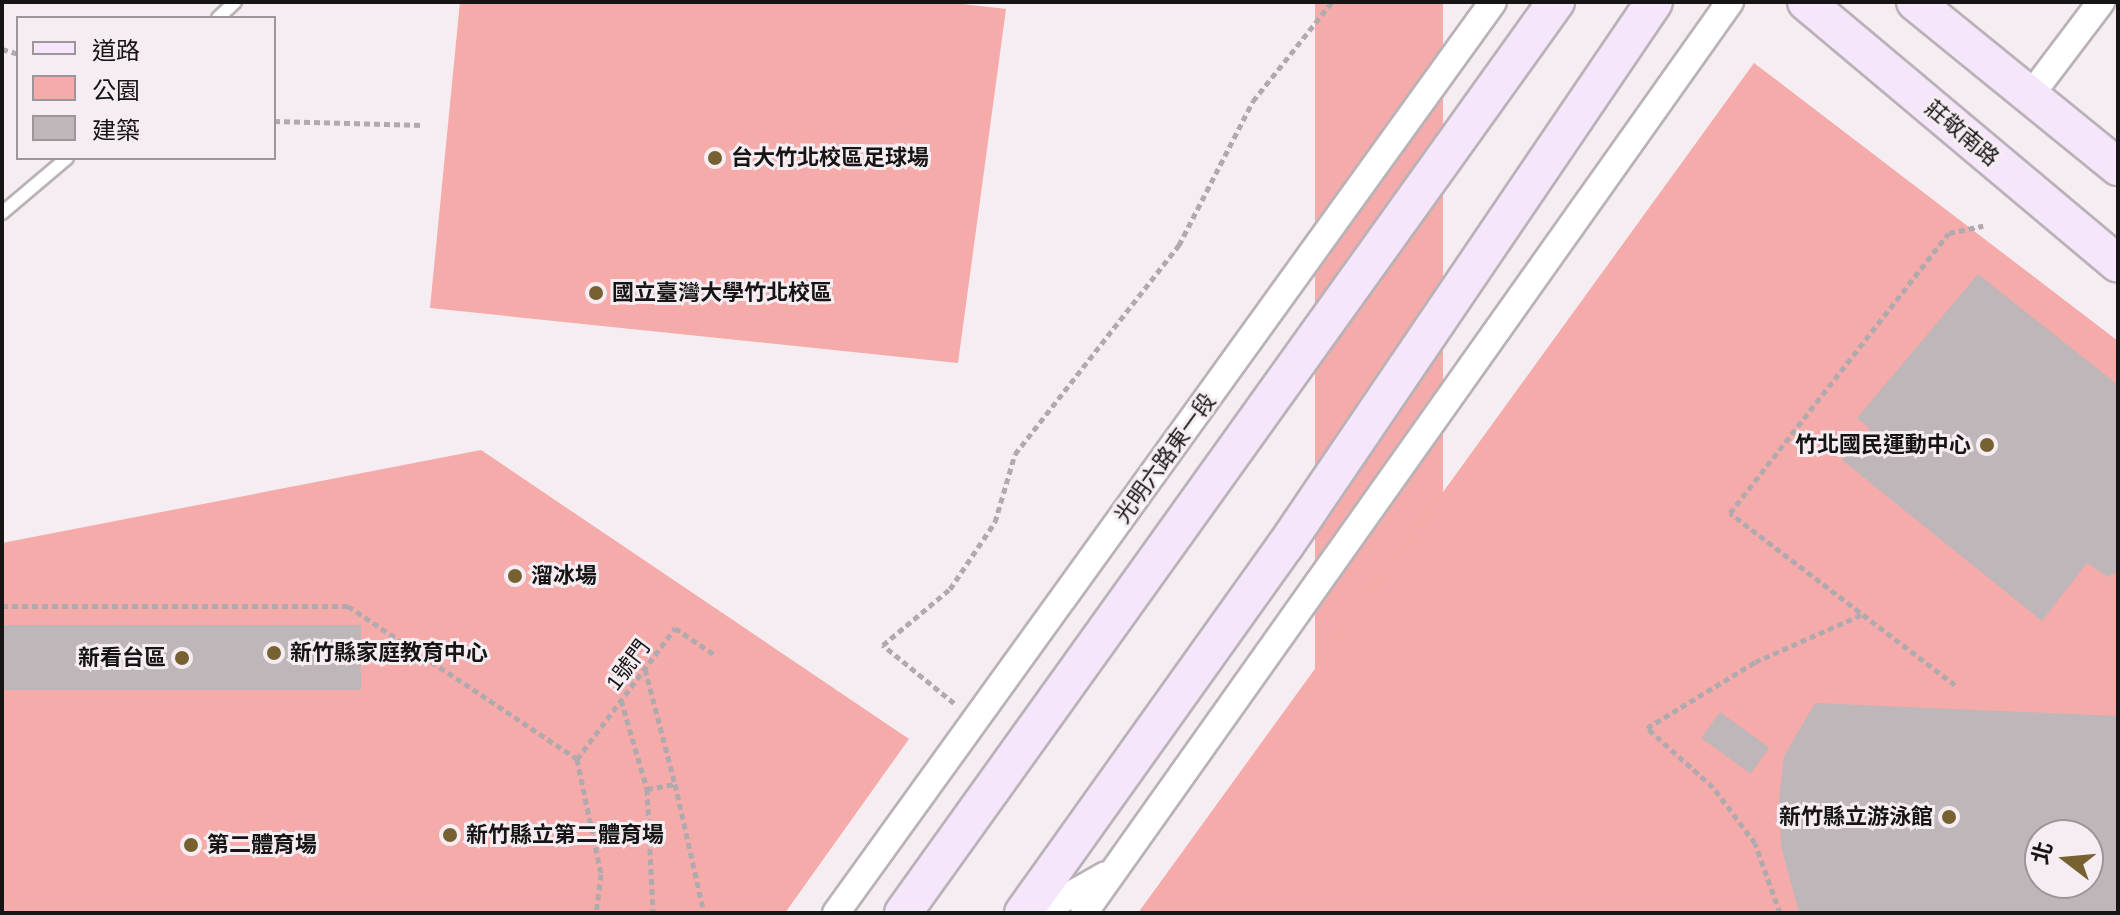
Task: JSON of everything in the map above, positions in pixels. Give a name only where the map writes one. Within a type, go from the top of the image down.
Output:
[{"type":"main road","points":[[903,913],[1556,2]]},
{"type":"main road","points":[[1023,913],[1285,546],[1654,2]]},
{"type":"main road","name":"莊敬南路","points":[[1806,2],[2118,264]]},
{"type":"main road","points":[[1915,2],[2118,167]]},
{"type":"street","name":"光明六路東一段","points":[[836,913],[1493,2]]},
{"type":"street","points":[[1084,913],[1730,2]]},
{"type":"street","points":[[2030,96],[2101,2]]},
{"type":"street","points":[[1038,913],[1113,872]]},
{"type":"lane","points":[[220,16],[235,2]]},
{"type":"lane","points":[[2,213],[65,160]]},
{"type":"path","points":[[954,703],[883,645],[950,589],[995,522],[1015,454],[1099,356],[1179,245],[1253,101],[1332,2]]},
{"type":"path","points":[[276,121],[423,125]]},
{"type":"path","points":[[1955,685],[1730,513],[1949,233],[1983,226]]},
{"type":"path","points":[[2,606],[348,606],[577,759],[601,874],[596,913]]},
{"type":"path","points":[[1780,913],[1755,843],[1713,787],[1647,728],[1755,662],[1863,614]]},
{"type":"path","name":"1號門","points":[[577,759],[675,628],[715,655]]},
{"type":"path","points":[[645,668],[704,913]]},
{"type":"path","points":[[621,700],[647,789],[653,913]]},
{"type":"path","points":[[647,789],[675,784]]},
{"type":"green space","name":"台大竹北校區足球場","points":[[460,2],[946,2],[1006,9],[958,363],[430,308]]},
{"type":"green space","points":[[1315,2],[1443,2],[1443,814],[1315,814]]},
{"type":"green space","points":[[1754,63],[2118,341],[2118,913],[1138,913]]},
{"type":"green space","points":[[481,450],[909,739],[785,913],[2,913],[2,543]]},
{"type":"building","name":"竹北國民運動中心","points":[[1978,274],[2118,385],[2118,571],[2108,577],[2087,563],[2042,621],[1842,460],[1870,429],[1857,418]]},
{"type":"building","name":"新看台區","points":[[2,625],[361,625],[361,690],[2,690]]},
{"type":"building","name":"新竹縣立游泳館","points":[[1815,703],[2118,716],[2118,913],[1799,913],[1781,846],[1779,799],[1784,756]]},
{"type":"building","points":[[1720,712],[1769,748],[1751,774],[1701,738]]},
{"type":"place","name":"台大竹北校區足球場","points":[[715,158]]},
{"type":"place","name":"國立臺灣大學竹北校區","points":[[596,293]]},
{"type":"place","name":"竹北國民運動中心","points":[[1987,445]]},
{"type":"place","name":"溜冰場","points":[[515,576]]},
{"type":"place","name":"新竹縣家庭教育中心","points":[[274,653]]},
{"type":"place","name":"新看台區","points":[[182,658]]},
{"type":"place","name":"新竹縣立游泳館","points":[[1949,817]]},
{"type":"place","name":"新竹縣立第二體育場","points":[[450,835]]},
{"type":"place","name":"第二體育場","points":[[191,845]]}]
